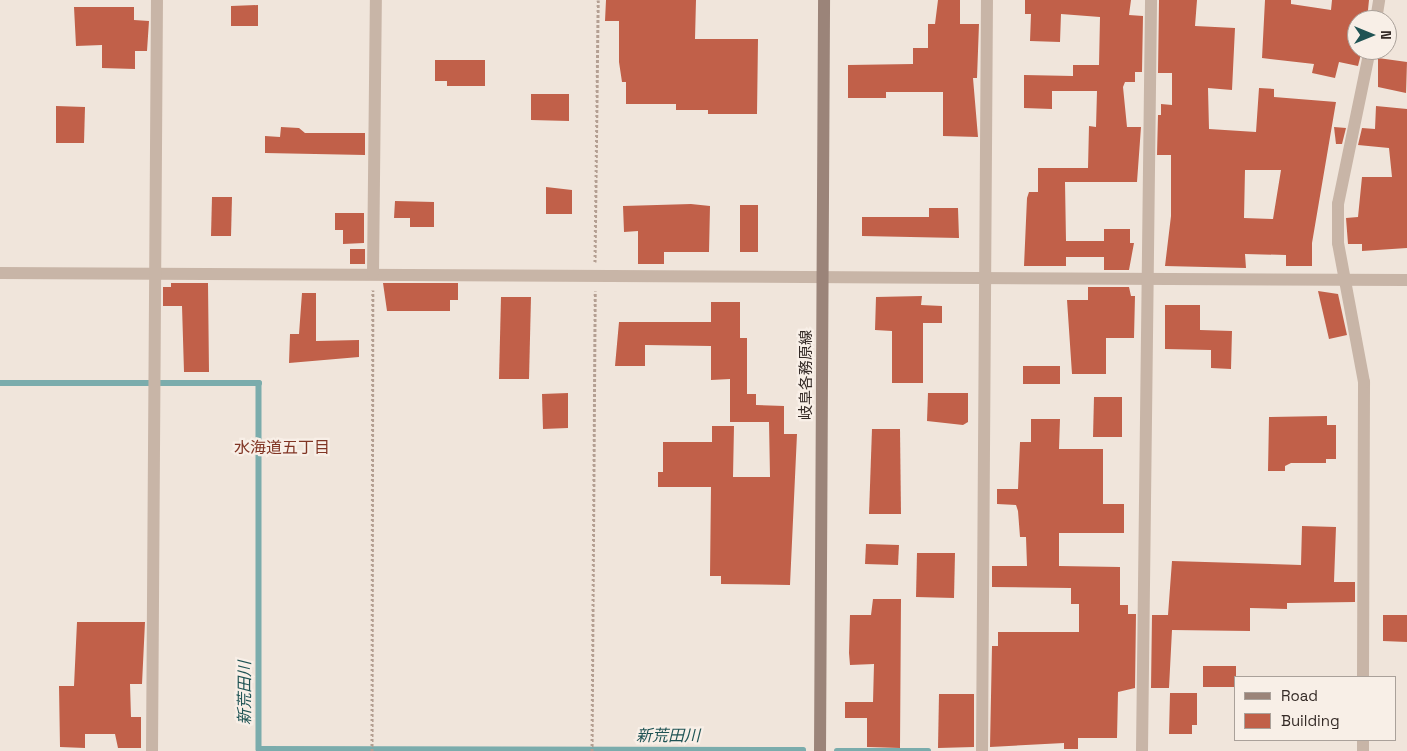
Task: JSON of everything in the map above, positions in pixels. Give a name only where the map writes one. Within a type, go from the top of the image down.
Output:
[{"type":"main road","name":"岐阜各務原線","points":[[820,751],[824,0]]},
{"type":"street","points":[[152,751],[156,0]]},
{"type":"street","points":[[373,274],[376,0]]},
{"type":"street","points":[[982,745],[987,0]]},
{"type":"street","points":[[1142,745],[1145,281],[1151,0]]},
{"type":"street","points":[[1363,676],[1364,382],[1338,243],[1338,204],[1368,60]]},
{"type":"street","points":[[0,272],[1145,281],[1407,280]]},
{"type":"path","points":[[592,751],[598,0]]},
{"type":"path","points":[[372,751],[373,274]]},
{"type":"building","points":[[606,0],[696,0],[695,39],[758,39],[757,114],[708,114],[708,110],[676,110],[676,104],[626,104],[626,82],[622,82],[619,62],[619,21],[605,21]]},
{"type":"building","points":[[938,0],[960,0],[960,24],[979,24],[977,78],[973,78],[978,137],[943,136],[943,92],[886,92],[886,98],[848,98],[848,65],[913,64],[913,48],[928,48],[928,24],[935,24]]},
{"type":"building","points":[[1025,0],[1131,0],[1129,15],[1143,16],[1142,72],[1135,72],[1135,82],[1125,82],[1123,87],[1127,127],[1141,127],[1137,182],[1065,182],[1066,241],[1104,241],[1104,229],[1130,229],[1130,243],[1134,243],[1129,270],[1104,270],[1104,257],[1066,257],[1066,266],[1024,266],[1027,198],[1029,192],[1038,192],[1038,168],[1088,168],[1089,126],[1096,127],[1097,91],[1052,91],[1052,109],[1024,108],[1024,75],[1073,76],[1073,65],[1099,65],[1100,17],[1061,14],[1060,42],[1030,41],[1031,14],[1025,14]]},
{"type":"building","points":[[1159,0],[1197,0],[1195,26],[1235,28],[1232,90],[1208,88],[1209,129],[1256,132],[1259,88],[1274,89],[1274,97],[1336,102],[1312,243],[1312,266],[1286,266],[1286,255],[1245,254],[1246,268],[1165,266],[1171,216],[1171,155],[1157,155],[1158,115],[1161,115],[1161,104],[1172,105],[1172,73],[1158,73]],"holes":[[[1245,170],[1281,170],[1273,219],[1244,218]]]},
{"type":"building","points":[[1265,0],[1291,0],[1291,4],[1331,10],[1332,0],[1369,0],[1368,10],[1347,10],[1347,60],[1360,60],[1358,66],[1339,62],[1335,78],[1312,73],[1314,64],[1262,58]]},
{"type":"building","points":[[258,5],[258,26],[231,26],[231,6]]},
{"type":"building","points":[[74,7],[134,7],[134,20],[149,21],[147,51],[135,51],[135,69],[102,68],[102,45],[76,46]]},
{"type":"building","points":[[435,60],[485,60],[485,86],[447,86],[447,81],[435,81]]},
{"type":"building","points":[[1378,60],[1407,62],[1406,93],[1378,87]]},
{"type":"building","points":[[531,94],[569,94],[569,121],[531,120]]},
{"type":"building","points":[[56,106],[85,107],[84,143],[56,143]]},
{"type":"building","points":[[1376,106],[1407,109],[1407,248],[1362,251],[1362,244],[1348,244],[1346,218],[1358,217],[1362,177],[1392,177],[1389,148],[1358,145],[1362,128],[1375,129]]},
{"type":"building","points":[[281,127],[299,128],[305,133],[365,133],[365,155],[265,153],[265,136],[280,137]]},
{"type":"building","points":[[1334,127],[1346,128],[1342,144],[1336,144]]},
{"type":"building","points":[[546,187],[572,190],[572,214],[546,214]]},
{"type":"building","points":[[212,197],[232,197],[231,236],[211,236]]},
{"type":"building","points":[[395,201],[434,202],[434,227],[410,227],[410,218],[394,218]]},
{"type":"building","points":[[691,204],[710,206],[709,252],[664,252],[664,264],[638,264],[638,231],[624,232],[623,206]]},
{"type":"building","points":[[740,205],[758,205],[758,252],[740,252]]},
{"type":"building","points":[[929,208],[958,208],[959,238],[862,236],[862,217],[929,217]]},
{"type":"building","points":[[335,213],[364,213],[364,243],[343,244],[343,230],[335,230]]},
{"type":"building","points":[[350,249],[365,249],[365,264],[350,264]]},
{"type":"building","points":[[171,283],[208,283],[209,372],[184,372],[182,306],[163,306],[163,287],[171,287]]},
{"type":"building","points":[[383,283],[458,283],[458,300],[450,300],[450,311],[387,311]]},
{"type":"building","points":[[1088,287],[1129,287],[1131,296],[1135,296],[1134,338],[1106,338],[1106,374],[1072,374],[1067,300],[1088,300]]},
{"type":"building","points":[[1318,291],[1338,294],[1347,335],[1329,339]]},
{"type":"building","points":[[302,293],[316,293],[316,341],[359,340],[359,357],[289,363],[290,334],[299,334]]},
{"type":"building","points":[[922,296],[921,305],[942,306],[942,323],[923,323],[923,383],[892,383],[892,331],[875,330],[876,297]]},
{"type":"building","points":[[501,297],[531,297],[529,379],[499,379]]},
{"type":"building","points":[[711,302],[740,302],[740,338],[747,338],[747,394],[756,394],[756,405],[784,406],[784,434],[797,434],[790,585],[721,584],[721,576],[710,576],[711,487],[658,487],[658,472],[663,472],[663,442],[712,442],[712,426],[734,426],[733,477],[770,477],[769,422],[730,422],[730,379],[711,380],[711,346],[645,345],[645,366],[615,366],[619,322],[711,322]]},
{"type":"building","points":[[1165,305],[1200,305],[1200,330],[1232,331],[1231,369],[1211,368],[1211,350],[1165,349]]},
{"type":"building","points":[[1023,366],[1060,366],[1060,384],[1023,384]]},
{"type":"building","points":[[568,393],[568,428],[543,429],[542,394]]},
{"type":"building","points":[[928,393],[968,393],[968,422],[963,425],[927,421]]},
{"type":"building","points":[[1094,397],[1122,397],[1122,437],[1093,437]]},
{"type":"building","points":[[1327,416],[1327,425],[1336,425],[1336,459],[1326,459],[1326,463],[1291,463],[1285,466],[1285,471],[1268,471],[1269,417]]},
{"type":"building","points":[[1031,419],[1060,419],[1059,449],[1103,449],[1103,504],[1124,504],[1124,533],[1059,533],[1059,566],[1120,567],[1120,605],[1128,605],[1128,614],[1136,614],[1135,688],[1118,692],[1117,738],[1078,738],[1078,749],[1064,749],[1064,743],[990,747],[992,646],[998,646],[998,632],[1079,632],[1079,604],[1071,604],[1071,588],[992,587],[992,566],[1027,566],[1026,537],[1020,537],[1016,505],[997,504],[997,489],[1018,489],[1020,442],[1031,442]]},
{"type":"building","points":[[872,429],[900,429],[901,514],[869,514]]},
{"type":"building","points":[[1302,526],[1336,527],[1334,582],[1355,582],[1355,602],[1287,603],[1287,609],[1250,608],[1250,631],[1172,630],[1169,688],[1151,688],[1152,615],[1168,615],[1172,561],[1301,565]]},
{"type":"building","points":[[866,544],[899,545],[898,565],[865,564]]},
{"type":"building","points":[[917,553],[955,553],[954,598],[916,597]]},
{"type":"building","points":[[873,599],[901,599],[900,748],[867,747],[867,718],[845,718],[845,702],[873,702],[874,664],[850,665],[849,653],[850,615],[871,615]]},
{"type":"building","points":[[1383,615],[1407,615],[1407,642],[1383,641]]},
{"type":"building","points":[[77,622],[145,622],[142,684],[130,684],[131,717],[141,717],[141,748],[118,748],[115,734],[85,734],[85,748],[60,747],[59,686],[74,686]]},
{"type":"building","points":[[1203,666],[1236,666],[1234,687],[1203,687]]},
{"type":"building","points":[[1170,693],[1197,693],[1197,725],[1192,725],[1192,734],[1169,734]]},
{"type":"building","points":[[939,694],[974,694],[974,747],[938,748]]},
{"type":"waterway","name":"新荒田川","points":[[0,383],[259,383],[259,749],[803,750]]},
{"type":"waterway","name":"新荒田川","points":[[837,751],[928,751]]},
{"type":"district","name":"水海道五丁目","points":[[282,448]]}]
